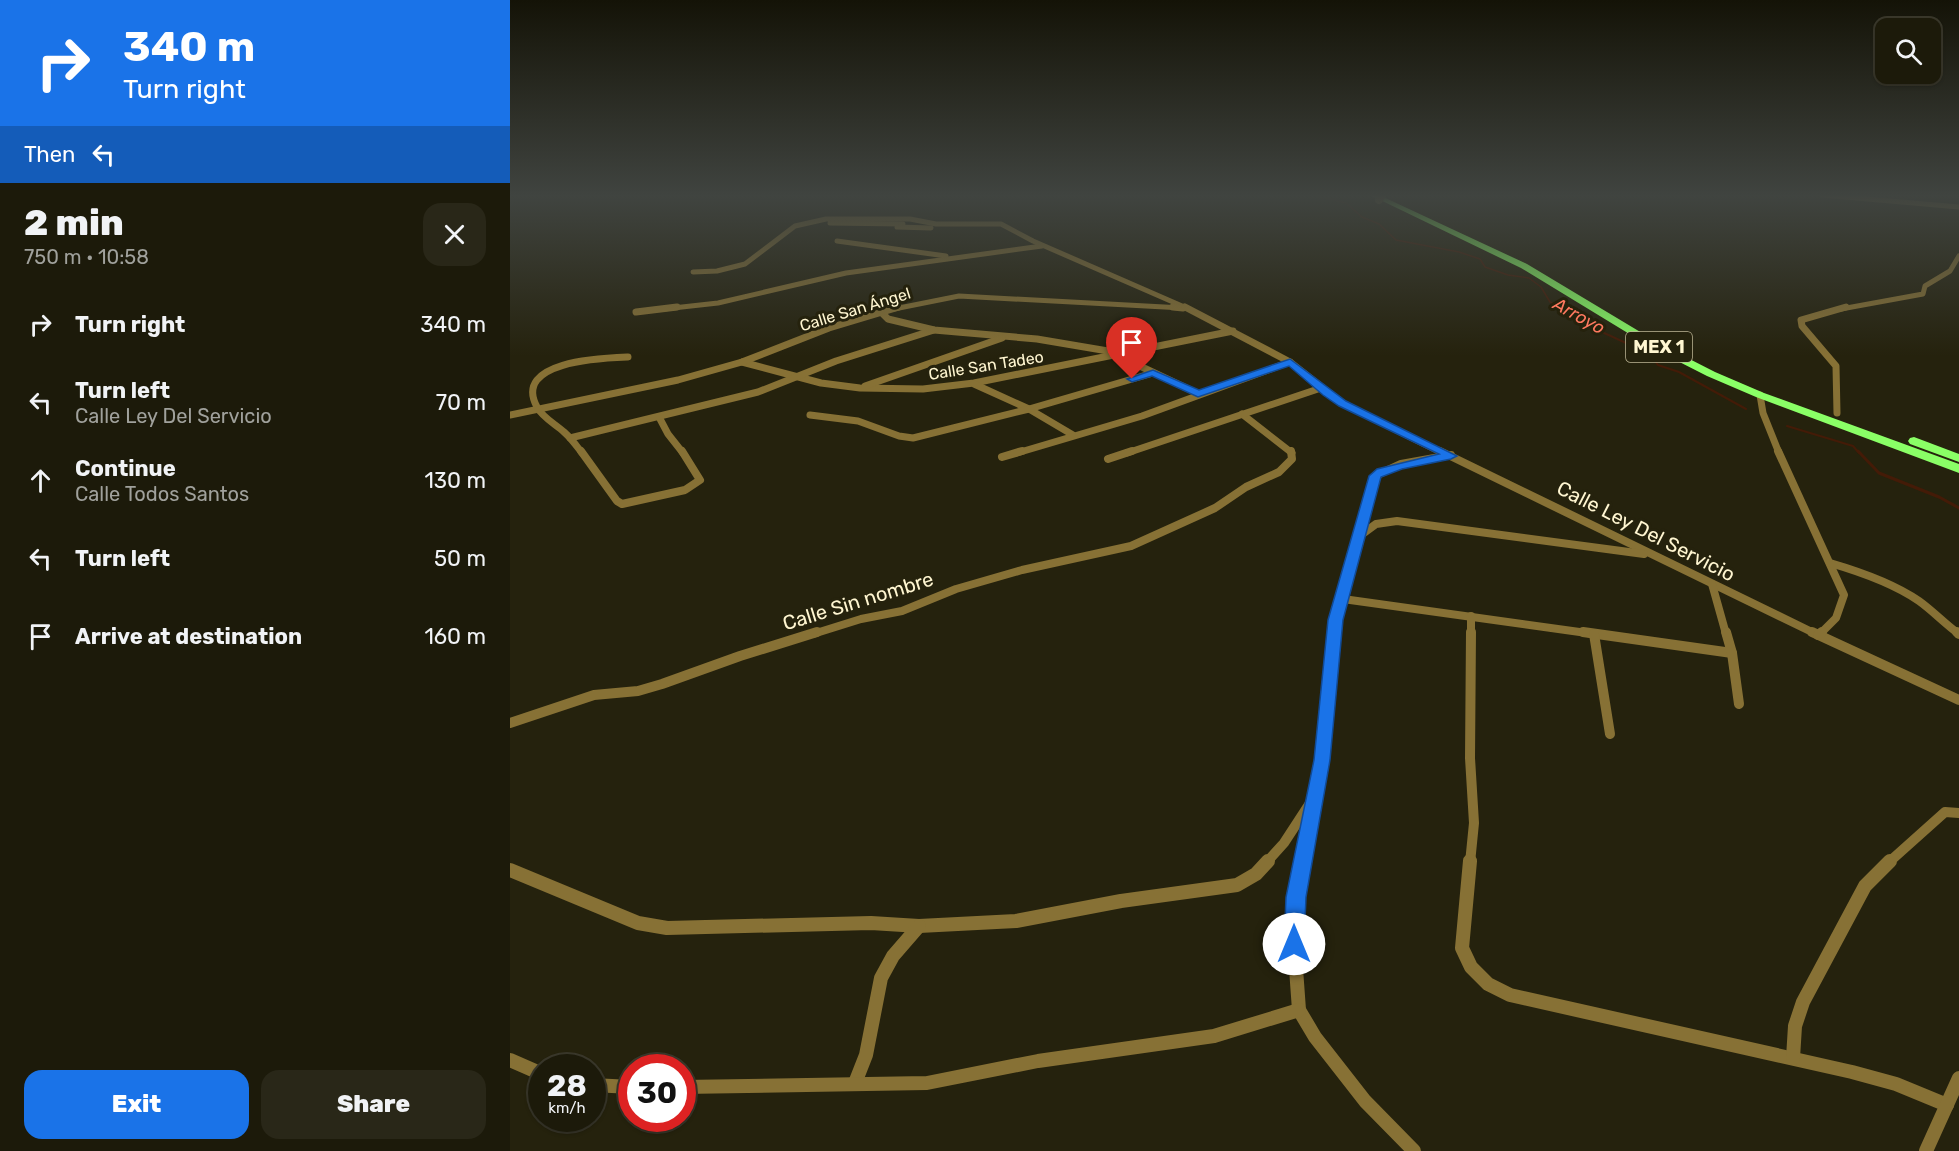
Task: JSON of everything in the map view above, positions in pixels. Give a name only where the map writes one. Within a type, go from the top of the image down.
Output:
[{"type":"highway","name":"MEX 1","points":[[1491,249],[1551,281],[1693,366],[1760,395],[1959,469]]},
{"type":"highway","name":"MEX 1","points":[[1506,249],[1541,266],[1660,336],[1717,366],[1959,458]]},
{"type":"street","points":[[693,272],[717,271],[745,264],[765,249]]},
{"type":"street","points":[[893,249],[954,257]]},
{"type":"street","points":[[636,312],[718,303],[827,277],[1022,249]]},
{"type":"street","name":"Calle Ley Del Servicio","points":[[1051,249],[1121,277],[1233,331],[1290,362],[1342,403],[1712,584],[1959,700]]},
{"type":"street","points":[[1837,413],[1836,366],[1802,326],[1802,320],[1848,307],[1923,294],[1925,286],[1949,274],[1955,268],[1959,256]]},
{"type":"street","name":"Calle San Ángel","points":[[510,415],[610,396],[742,362],[811,334],[925,302],[977,295],[1188,309]]},
{"type":"street","points":[[882,313],[888,319],[934,330],[1006,336],[1108,351],[1198,394]]},
{"type":"street","points":[[570,438],[758,392],[836,361],[934,330]]},
{"type":"street","name":"Calle San Tadeo","points":[[742,362],[796,378],[860,388],[923,389],[974,383],[1119,356],[1233,331]]},
{"type":"street","points":[[860,388],[1006,336]]},
{"type":"street","points":[[628,357],[582,362],[540,374],[533,382],[532,390],[538,409],[570,438],[617,501],[622,504],[685,490],[700,480],[694,464],[665,432],[659,417]]},
{"type":"street","points":[[1002,457],[1142,416],[1290,362]]},
{"type":"street","points":[[810,415],[858,421],[899,436],[913,438],[1029,409],[1153,373]]},
{"type":"street","points":[[974,383],[1029,409],[1073,435]]},
{"type":"street","points":[[1108,459],[1321,388]]},
{"type":"street","points":[[1760,395],[1763,413],[1777,449],[1841,585],[1844,606],[1832,626],[1818,634]]},
{"type":"street","name":"Calle Sin nombre","points":[[510,723],[594,695],[638,691],[662,684],[740,656],[861,619],[902,610],[956,589],[1022,570],[1131,546],[1215,508],[1245,487],[1287,466],[1292,459],[1292,452],[1289,448],[1242,414]]},
{"type":"street","points":[[1414,1151],[1365,1101],[1316,1037],[1299,1010],[1293,927],[1322,760],[1330,699],[1336,620],[1375,476],[1381,471],[1400,466],[1451,456]]},
{"type":"street","points":[[1360,536],[1376,524],[1397,521],[1652,555]]},
{"type":"street","points":[[1830,562],[1852,569],[1905,594],[1926,607],[1959,634]]},
{"type":"street","points":[[1712,584],[1732,653],[1739,704]]},
{"type":"street","points":[[1342,598],[1732,653]]},
{"type":"street","points":[[1471,616],[1470,758],[1474,823],[1462,948],[1472,968],[1488,984],[1509,995],[1588,1011],[1896,1084],[1947,1105]]},
{"type":"street","points":[[1594,634],[1610,734]]},
{"type":"street","points":[[510,870],[638,923],[666,928],[871,923],[919,926],[1016,921],[1121,901],[1237,885],[1256,874],[1284,843],[1314,797]]},
{"type":"street","points":[[1793,1059],[1795,1026],[1803,1002],[1865,886],[1908,843],[1945,812],[1959,813]]},
{"type":"street","points":[[855,1083],[866,1055],[880,978],[891,954],[919,926]]},
{"type":"street","points":[[696,1087],[927,1083],[1038,1061],[1214,1036],[1299,1010]]},
{"type":"street","points":[[510,1060],[528,1068]]},
{"type":"street","points":[[1926,1151],[1959,1078]]},
{"type":"waterway","name":"Arroyo","points":[[1442,249],[1480,259],[1485,267],[1508,275],[1529,278],[1541,287],[1550,302],[1565,309]]},
{"type":"waterway","name":"Arroyo","points":[[1562,307],[1587,319],[1602,332],[1650,354],[1658,365],[1679,372],[1746,409]]},
{"type":"waterway","name":"Arroyo","points":[[1787,426],[1853,446],[1859,453]]},
{"type":"waterway","name":"Arroyo","points":[[1858,451],[1879,473],[1939,497],[1959,508]]},
{"type":"route","points":[[1132,379],[1153,373],[1198,394],[1290,362],[1342,403],[1451,456],[1381,471],[1375,476],[1336,620],[1330,699],[1322,760],[1296,897],[1294,944]]}]
